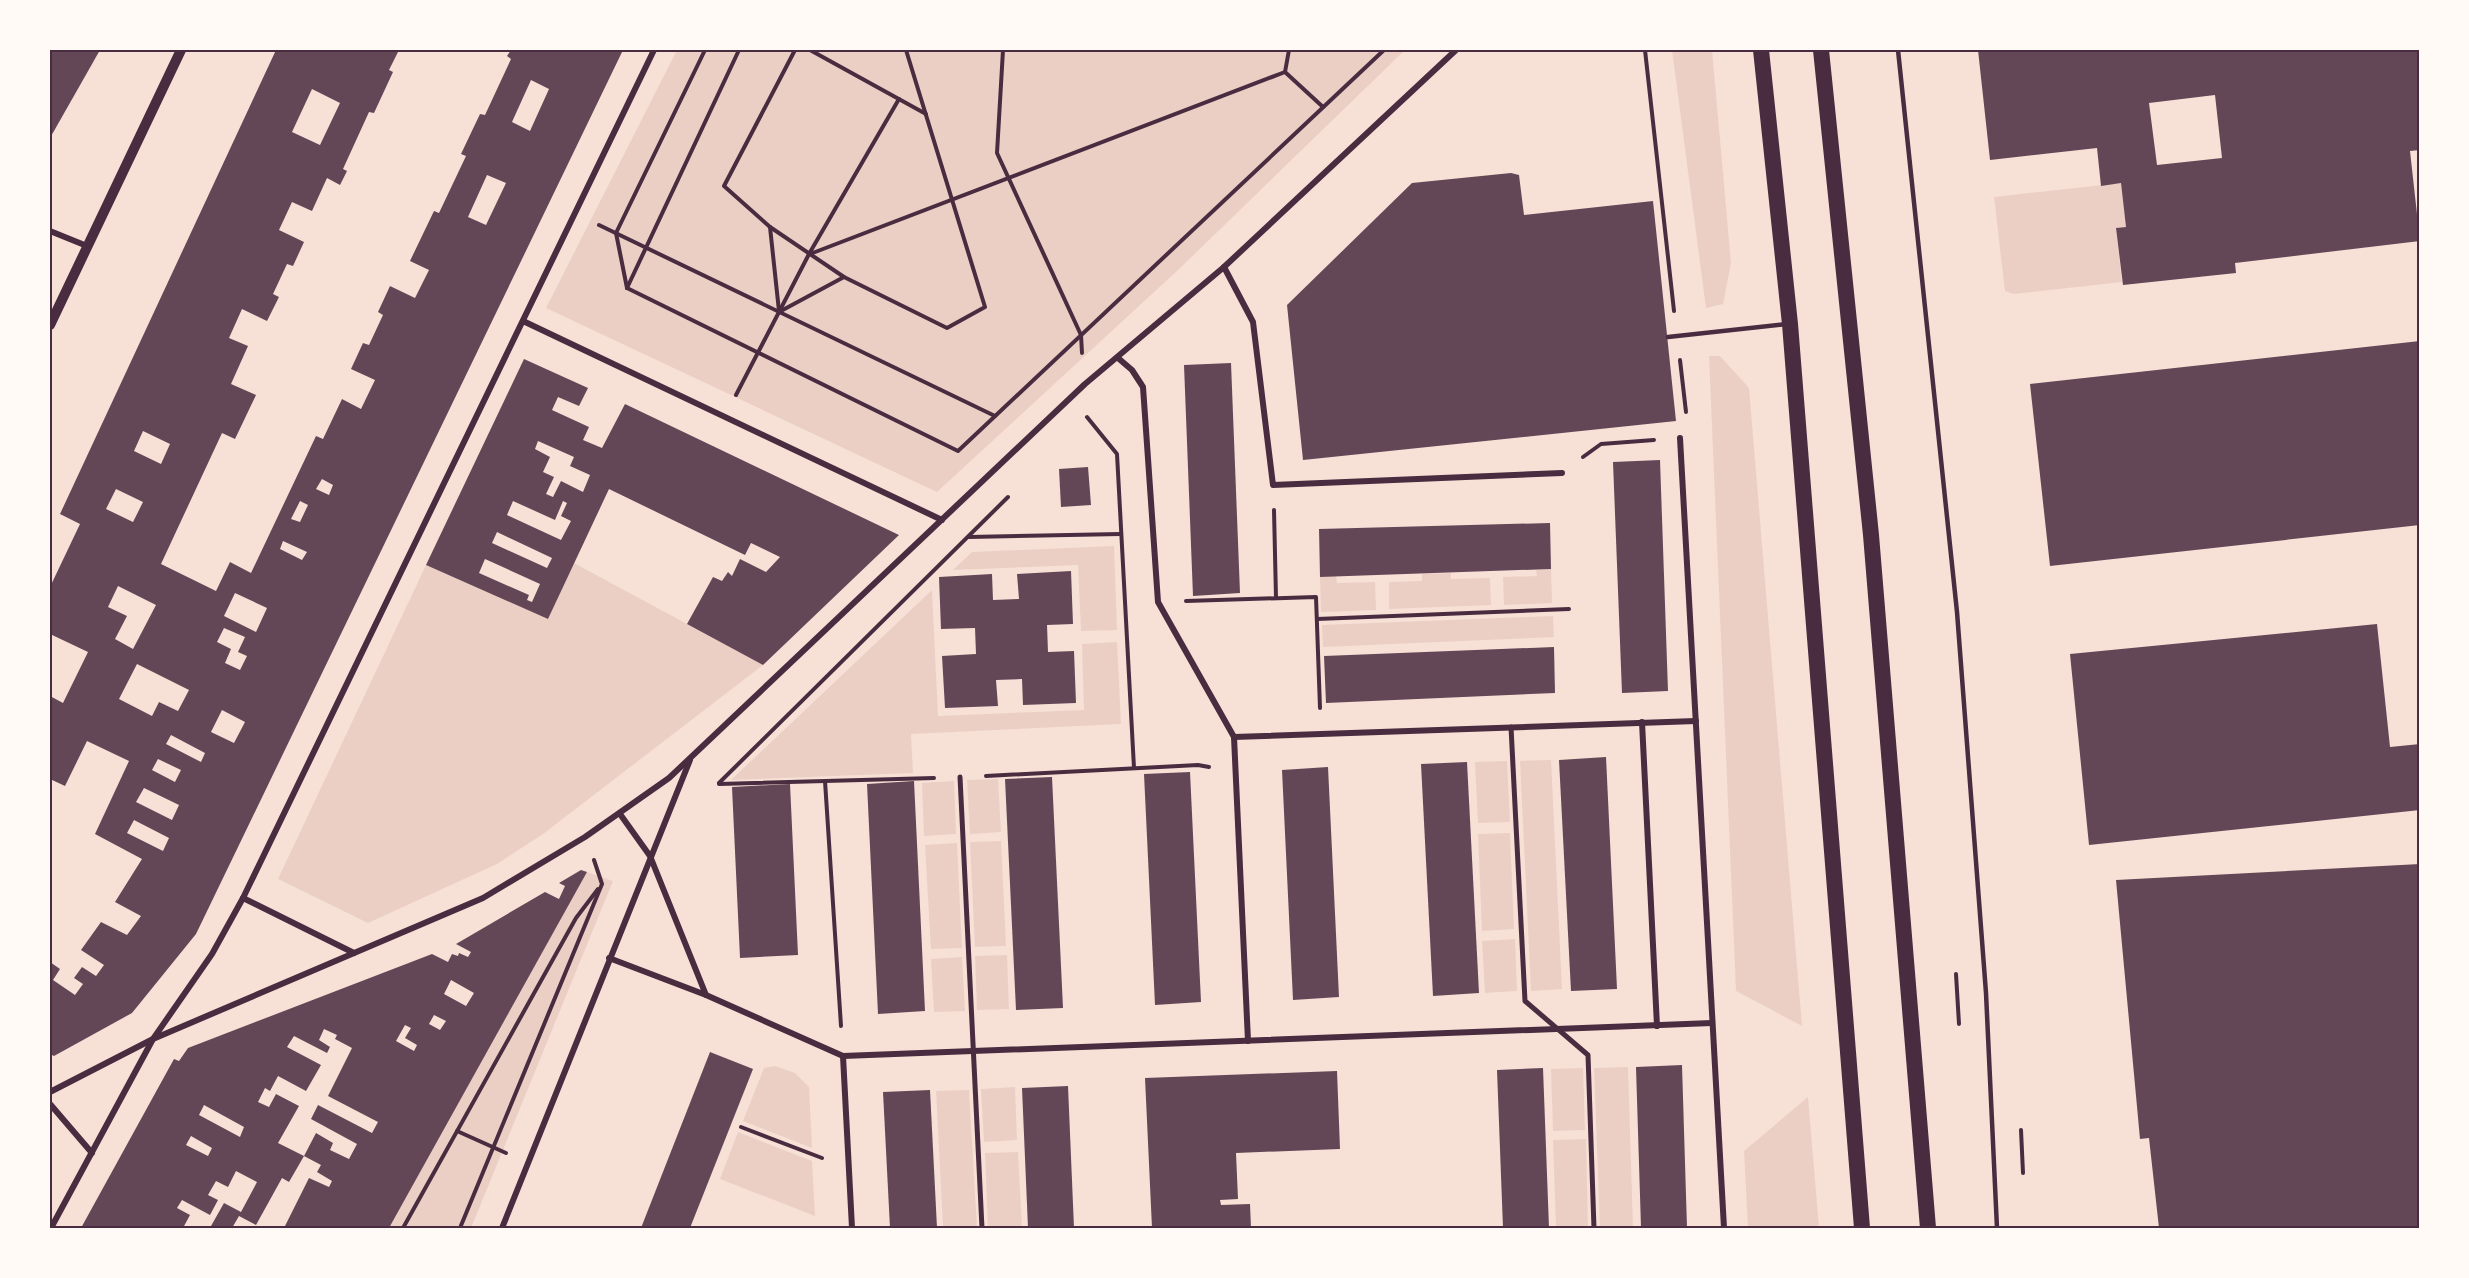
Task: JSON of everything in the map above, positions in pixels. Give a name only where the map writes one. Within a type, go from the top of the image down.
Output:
[{"type":"highway","points":[[1761,50],[1790,324],[1862,1228]]},
{"type":"highway","points":[[1821,50],[1871,535],[1928,1228]]},
{"type":"street","points":[[50,325],[181,50]]},
{"type":"street","points":[[51,1228],[153,1039],[212,954],[243,898],[654,50]]},
{"type":"street","points":[[50,1092],[153,1039],[483,898],[620,814],[669,778],[1085,384],[1224,267],[1456,50]]},
{"type":"street","points":[[50,231],[87,246]]},
{"type":"street","points":[[1224,267],[1253,322],[1273,485],[1562,473]]},
{"type":"street","points":[[523,321],[942,520]]},
{"type":"street","points":[[1118,358],[1132,370],[1143,387],[1158,602],[1234,736],[1248,1041]]},
{"type":"street","points":[[1680,438],[1724,1228]]},
{"type":"street","points":[[1234,736],[1696,721]]},
{"type":"street","points":[[1642,722],[1657,1026]]},
{"type":"street","points":[[1511,727],[1525,1001],[1588,1055],[1594,1228]]},
{"type":"street","points":[[502,1228],[691,756]]},
{"type":"street","points":[[960,777],[982,1228]]},
{"type":"street","points":[[620,814],[650,856],[706,995]]},
{"type":"street","points":[[243,898],[354,953]]},
{"type":"street","points":[[609,958],[706,995],[843,1056],[1712,1023]]},
{"type":"street","points":[[843,1056],[852,1228]]},
{"type":"street","points":[[50,1104],[92,1153]]},
{"type":"lane","points":[[1898,50],[1957,612],[1986,993],[1997,1228]]},
{"type":"lane","points":[[1668,337],[1790,324]]},
{"type":"path","points":[[627,288],[616,233],[705,50]]},
{"type":"path","points":[[627,288],[739,50]]},
{"type":"path","points":[[795,50],[724,186],[770,227],[844,277],[947,328],[985,307],[906,50]]},
{"type":"path","points":[[810,50],[926,114]]},
{"type":"path","points":[[1003,50],[997,153],[1081,335]]},
{"type":"path","points":[[1285,72],[1289,50]]},
{"type":"path","points":[[627,288],[958,451],[1384,50]]},
{"type":"path","points":[[1645,50],[1686,417]]},
{"type":"path","points":[[809,254],[1285,72]]},
{"type":"path","points":[[1285,72],[1323,107]]},
{"type":"path","points":[[725,416],[809,254],[898,99]]},
{"type":"path","points":[[770,227],[779,312]]},
{"type":"path","points":[[616,233],[995,416]]},
{"type":"path","points":[[779,312],[844,277]]},
{"type":"path","points":[[1079,427],[1087,419],[1117,454],[1134,768]]},
{"type":"path","points":[[1562,473],[1601,444],[1680,438]]},
{"type":"path","points":[[1273,485],[1276,598]]},
{"type":"path","points":[[1015,490],[719,784],[960,777],[1198,765]]},
{"type":"path","points":[[968,537],[1121,534]]},
{"type":"path","points":[[1158,602],[1316,597],[1320,708]]},
{"type":"path","points":[[1317,619],[1569,609]]},
{"type":"path","points":[[825,781],[843,1056]]},
{"type":"path","points":[[403,1228],[576,918],[602,884],[460,1228]]},
{"type":"path","points":[[741,1127],[849,1168]]},
{"type":"path","points":[[457,1131],[494,1147]]},
{"type":"shaded area","points":[[677,50],[1405,50],[1177,271],[937,492],[546,308]]},
{"type":"shaded area","points":[[1672,50],[1712,50],[1731,263],[1723,304],[1706,308]]},
{"type":"shaded area","points":[[2121,183],[2126,227],[2116,228],[2122,282],[2013,294],[2005,291],[1994,197]]},
{"type":"shaded area","points":[[1709,356],[1720,356],[1749,388],[1802,1026],[1736,991]]},
{"type":"shaded area","points":[[1114,546],[1117,630],[1081,631],[1078,565],[953,570],[972,552]]},
{"type":"shaded area","points":[[574,563],[763,665],[543,834],[497,864],[368,923],[278,879],[426,565],[548,619]]},
{"type":"shaded area","points":[[1551,569],[1552,603],[1504,605],[1503,577],[1537,576],[1536,570]]},
{"type":"shaded area","points":[[1451,573],[1451,579],[1490,578],[1491,605],[1389,609],[1389,582],[1422,581],[1422,574]]},
{"type":"shaded area","points":[[1336,576],[1337,583],[1375,582],[1376,610],[1321,612],[1320,577]]},
{"type":"shaded area","points":[[932,590],[938,716],[1084,710],[1082,644],[1117,642],[1121,724],[911,734],[913,773],[731,780]]},
{"type":"shaded area","points":[[1553,616],[1554,637],[1323,647],[1322,625]]},
{"type":"shaded area","points":[[1551,760],[1562,989],[1531,991],[1520,761]]},
{"type":"shaded area","points":[[1507,761],[1510,822],[1478,823],[1475,762]]},
{"type":"shaded area","points":[[998,779],[1001,832],[970,834],[967,780]]},
{"type":"shaded area","points":[[954,781],[956,834],[924,836],[922,783]]},
{"type":"shaded area","points":[[1510,833],[1514,929],[1482,931],[1478,834]]},
{"type":"shaded area","points":[[1001,841],[1006,946],[975,947],[970,842]]},
{"type":"shaded area","points":[[957,843],[962,948],[931,949],[925,845]]},
{"type":"shaded area","points":[[587,872],[613,881],[471,1228],[389,1228]]},
{"type":"shaded area","points":[[1515,939],[1517,991],[1485,993],[1482,941]]},
{"type":"shaded area","points":[[1007,955],[1009,1009],[977,1010],[975,956]]},
{"type":"shaded area","points":[[962,957],[965,1011],[934,1012],[931,959]]},
{"type":"shaded area","points":[[775,1066],[795,1073],[809,1087],[812,1148],[743,1121],[764,1068]]},
{"type":"shaded area","points":[[1628,1067],[1633,1228],[1600,1228],[1594,1068]]},
{"type":"shaded area","points":[[1583,1068],[1585,1130],[1553,1131],[1551,1069]]},
{"type":"shaded area","points":[[1015,1087],[1017,1140],[984,1142],[981,1089]]},
{"type":"shaded area","points":[[969,1090],[977,1228],[943,1228],[936,1091]]},
{"type":"shaded area","points":[[1808,1097],[1819,1228],[1748,1228],[1744,1151]]},
{"type":"shaded area","points":[[738,1132],[812,1161],[815,1216],[720,1179]]},
{"type":"shaded area","points":[[1586,1139],[1588,1228],[1556,1228],[1553,1140]]},
{"type":"shaded area","points":[[1018,1152],[1022,1228],[988,1228],[985,1153]]},
{"type":"building","points":[[50,50],[100,50],[50,138]]},
{"type":"building","points":[[276,50],[359,50],[365,52],[366,50],[399,50],[389,70],[393,72],[374,113],[369,112],[343,169],[347,171],[340,185],[327,178],[312,211],[292,202],[279,230],[304,242],[293,266],[287,264],[273,294],[279,297],[267,321],[242,309],[229,338],[248,346],[231,384],[256,395],[235,439],[222,433],[161,564],[216,591],[230,562],[251,573],[316,436],[323,439],[342,399],[361,409],[375,380],[351,369],[363,343],[369,345],[383,315],[378,312],[390,286],[415,298],[429,270],[410,261],[434,211],[439,213],[466,156],[461,154],[480,114],[485,115],[511,59],[507,56],[511,50],[623,50],[196,934],[132,1013],[54,1056],[50,1054],[50,962],[60,969],[53,980],[75,995],[83,984],[74,978],[82,967],[96,976],[104,965],[81,950],[101,922],[127,935],[141,916],[115,902],[142,859],[95,834],[129,761],[87,741],[65,786],[50,779],[50,696],[63,703],[88,652],[50,634],[50,587],[80,524],[60,514]],"holes":[[[531,80],[549,89],[530,131],[512,122]],[[312,89],[340,103],[320,145],[292,132]],[[487,175],[506,183],[486,225],[468,217]],[[143,431],[170,444],[161,464],[134,451]],[[322,479],[333,485],[329,495],[316,489]],[[116,489],[143,502],[133,522],[106,509]],[[300,501],[308,505],[300,522],[291,519]],[[283,541],[307,552],[302,560],[280,549]],[[118,586],[156,605],[133,649],[115,639],[127,616],[108,607]],[[235,593],[267,608],[256,632],[224,616]],[[224,628],[245,637],[238,652],[247,656],[240,670],[225,663],[231,649],[217,642]],[[137,664],[189,690],[178,711],[159,702],[152,716],[119,699]],[[222,710],[245,722],[234,743],[211,732]],[[171,735],[205,753],[201,762],[166,744]],[[158,759],[181,770],[175,782],[152,770]],[[144,788],[179,805],[172,820],[136,802]],[[134,820],[169,838],[163,851],[127,833]]]},
{"type":"building","points":[[1978,50],[2420,50],[2420,150],[2410,151],[2420,241],[2235,263],[2236,273],[2123,285],[2116,228],[2126,227],[2121,183],[2101,186],[2097,148],[1990,160]],"holes":[[[2215,95],[2222,158],[2157,165],[2149,103]]]},
{"type":"building","points":[[1511,173],[1519,175],[1524,215],[1653,201],[1676,421],[1303,460],[1287,305],[1412,183]]},
{"type":"building","points":[[2420,341],[2420,525],[2050,566],[2030,384]]},
{"type":"building","points":[[524,359],[588,388],[579,406],[558,397],[552,410],[589,427],[583,440],[602,448],[625,404],[899,535],[763,665],[687,624],[713,577],[722,581],[728,572],[732,576],[740,559],[766,572],[780,557],[751,543],[745,555],[609,489],[548,619],[426,565]],"holes":[[[538,441],[574,457],[570,466],[590,475],[583,492],[561,481],[553,497],[546,494],[554,477],[543,472],[550,457],[535,449]],[[513,501],[555,520],[563,501],[567,503],[561,516],[571,521],[561,540],[507,515]],[[497,532],[552,558],[547,568],[492,543]],[[485,559],[540,584],[532,602],[527,600],[529,595],[479,573]]]},
{"type":"building","points":[[1231,363],[1240,593],[1193,596],[1184,365]]},
{"type":"building","points":[[1660,460],[1668,691],[1622,693],[1613,462]]},
{"type":"building","points":[[1088,467],[1091,505],[1061,507],[1059,469]]},
{"type":"building","points":[[1550,523],[1551,569],[1320,577],[1319,529]]},
{"type":"building","points":[[1071,571],[1073,624],[1047,625],[1048,652],[1074,651],[1076,703],[1023,705],[1022,679],[996,680],[998,706],[945,708],[942,656],[976,654],[975,628],[941,629],[939,577],[992,574],[993,600],[1019,599],[1017,574]]},
{"type":"building","points":[[2377,624],[2390,747],[2420,744],[2420,810],[2089,845],[2070,654]]},
{"type":"building","points":[[1554,647],[1555,693],[1326,703],[1324,656]]},
{"type":"building","points":[[1606,757],[1617,989],[1571,991],[1559,760]]},
{"type":"building","points":[[1467,762],[1479,993],[1433,996],[1421,764]]},
{"type":"building","points":[[1328,767],[1339,997],[1293,1000],[1282,770]]},
{"type":"building","points":[[1190,772],[1201,1002],[1155,1005],[1144,774]]},
{"type":"building","points":[[1052,777],[1063,1008],[1016,1010],[1005,779]]},
{"type":"building","points":[[914,781],[925,1011],[878,1014],[867,784]]},
{"type":"building","points":[[790,784],[798,955],[740,958],[732,787]]},
{"type":"building","points":[[2420,864],[2420,1228],[2159,1228],[2149,1138],[2140,1139],[2116,880]]},
{"type":"building","points":[[581,870],[587,872],[389,1228],[284,1228],[309,1178],[329,1187],[332,1181],[317,1172],[321,1165],[304,1156],[289,1182],[282,1178],[256,1225],[239,1216],[232,1228],[211,1226],[224,1203],[241,1212],[257,1182],[236,1171],[228,1187],[216,1181],[208,1195],[218,1200],[210,1215],[182,1200],[177,1208],[190,1215],[183,1228],[81,1228],[174,1059],[179,1061],[188,1048],[432,954],[448,962],[452,954],[458,956],[459,953],[468,957],[471,952],[456,944],[545,892],[559,899],[565,886],[559,883]],"holes":[[[451,980],[474,993],[466,1006],[444,994]],[[434,1015],[446,1021],[440,1030],[429,1024]],[[405,1025],[411,1028],[405,1038],[417,1045],[414,1051],[396,1041]],[[324,1029],[337,1035],[335,1039],[352,1048],[328,1096],[378,1122],[372,1133],[318,1105],[311,1119],[357,1144],[349,1159],[330,1150],[333,1143],[316,1133],[304,1156],[278,1143],[299,1106],[276,1094],[269,1107],[258,1102],[265,1088],[270,1091],[278,1076],[306,1091],[321,1065],[287,1047],[294,1036],[327,1053],[330,1047],[319,1040]],[[204,1105],[244,1127],[240,1137],[199,1115]],[[191,1136],[212,1148],[208,1156],[186,1145]]]},
{"type":"building","points":[[710,1052],[753,1069],[690,1228],[641,1228]]},
{"type":"building","points":[[1682,1065],[1687,1228],[1641,1228],[1636,1067]]},
{"type":"building","points":[[1543,1068],[1549,1228],[1503,1228],[1497,1070]]},
{"type":"building","points":[[1337,1071],[1340,1149],[1236,1153],[1238,1199],[1220,1200],[1221,1205],[1250,1204],[1251,1228],[1152,1228],[1145,1078]]},
{"type":"building","points":[[1068,1086],[1074,1228],[1028,1228],[1022,1088]]},
{"type":"building","points":[[930,1090],[937,1228],[890,1228],[883,1092]]}]
